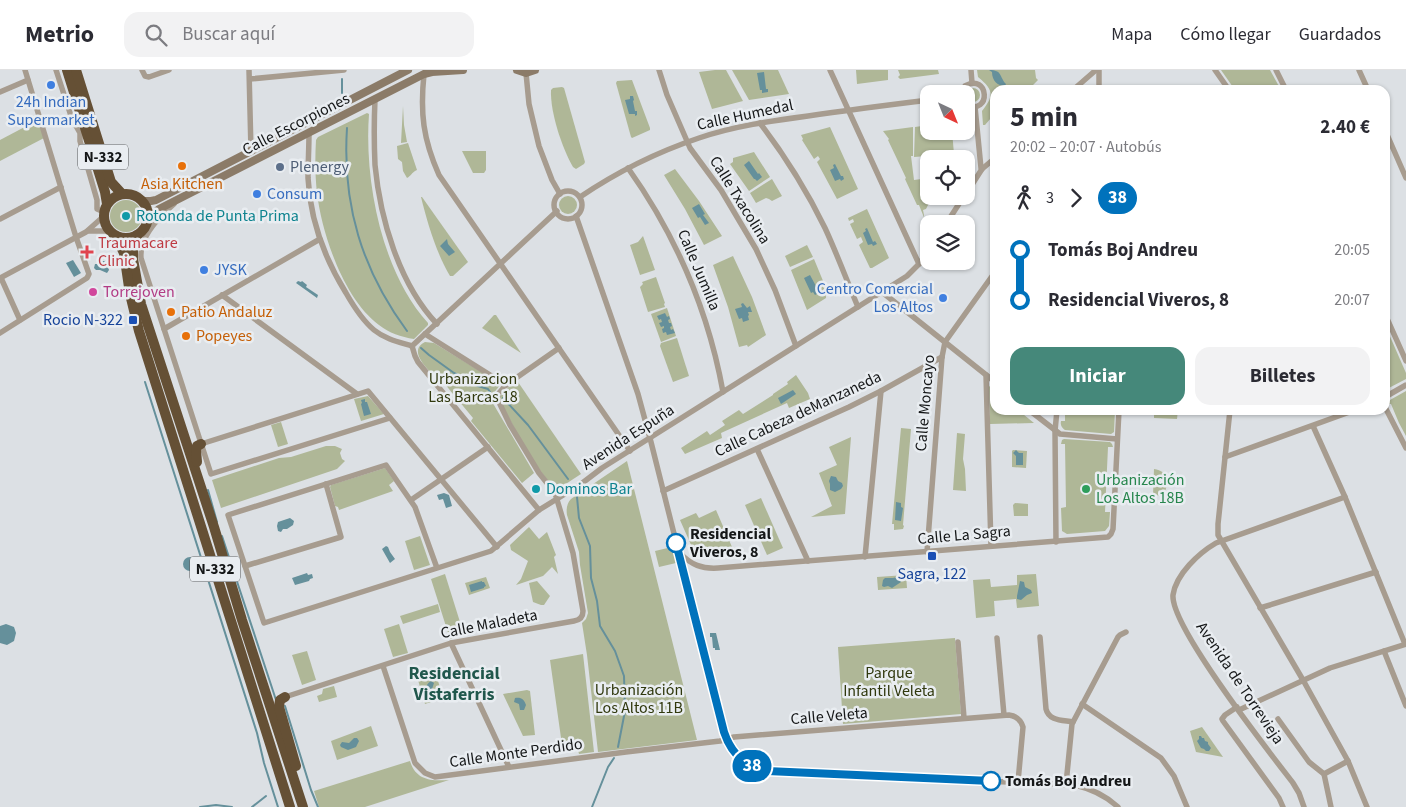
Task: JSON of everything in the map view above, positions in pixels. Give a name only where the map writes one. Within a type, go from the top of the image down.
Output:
[{"type":"highway","name":"N-332","points":[[67,70],[105,192],[106,226],[113,233],[124,253],[130,294],[139,331],[290,807]]},
{"type":"highway","name":"N-332","points":[[76,70],[111,182],[122,194]]},
{"type":"highway","points":[[82,70],[86,99]]},
{"type":"highway","name":"N-332","points":[[105,211],[114,197],[122,194],[135,195],[142,200]]},
{"type":"highway","points":[[142,200],[148,209],[148,219]]},
{"type":"highway","name":"N-332","points":[[148,219],[144,228],[137,235],[133,246],[133,259],[141,304],[303,807]]},
{"type":"highway","points":[[113,233],[129,238],[137,235]]},
{"type":"highway","points":[[201,444],[197,446],[196,450],[202,490]]},
{"type":"highway","points":[[285,697],[279,702],[279,709],[310,807]]},
{"type":"street","points":[[0,332],[88,277],[89,273],[76,237],[25,70]]},
{"type":"street","points":[[56,70],[72,119],[81,135],[80,141],[97,200],[97,209],[105,211],[86,232]]},
{"type":"street","points":[[142,70],[149,77],[169,70]]},
{"type":"street","points":[[250,70],[252,150]]},
{"type":"street","points":[[250,79],[344,70]]},
{"type":"street","name":"Calle Escorpiones","points":[[142,200],[156,200],[408,70]]},
{"type":"street","name":"Calle Escorpiones","points":[[148,219],[159,209],[424,74],[463,70]]},
{"type":"street","points":[[517,70],[526,73],[535,70]]},
{"type":"street","name":"Calle Txacolina","points":[[659,70],[667,95],[692,151],[734,209],[756,248],[775,290],[796,346]]},
{"type":"street","points":[[830,70],[919,264]]},
{"type":"street","points":[[971,70],[972,83]]},
{"type":"street","points":[[1079,85],[1097,70]]},
{"type":"street","points":[[1097,70],[1098,85]]},
{"type":"street","points":[[1215,70],[1226,85]]},
{"type":"street","points":[[1276,70],[1284,85]]},
{"type":"street","points":[[1359,70],[1366,85]]},
{"type":"street","points":[[526,73],[529,104],[539,146],[552,180],[560,194]]},
{"type":"street","points":[[424,74],[422,96],[424,133],[432,157],[443,180],[630,451]]},
{"type":"street","points":[[0,92],[28,80]]},
{"type":"street","points":[[967,85],[972,83],[980,85],[985,96],[982,103],[975,107],[982,169]]},
{"type":"street","points":[[375,99],[375,165],[385,221],[410,287],[420,304],[436,324]]},
{"type":"street","name":"Calle Humedal","points":[[580,197],[628,168],[657,154],[701,137],[760,123],[920,101]]},
{"type":"street","points":[[760,123],[784,157],[817,212],[858,307]]},
{"type":"street","points":[[309,132],[309,190],[313,215],[320,239],[340,284],[362,317],[374,330],[382,335],[412,346]]},
{"type":"street","points":[[1390,141],[1406,178]]},
{"type":"street","points":[[975,180],[982,169],[990,162]]},
{"type":"street","name":"Calle Jumilla","points":[[628,168],[647,195],[681,256],[708,328],[723,392]]},
{"type":"street","points":[[0,219],[61,187]]},
{"type":"street","points":[[570,191],[580,197],[582,205],[576,216],[565,218],[556,212],[555,204],[560,194],[570,191]]},
{"type":"street","points":[[182,197],[157,220],[143,242],[141,258],[211,474],[390,418]]},
{"type":"street","points":[[412,346],[556,212]]},
{"type":"street","points":[[576,216],[628,365],[650,438],[727,739],[742,760],[755,768],[767,771],[1076,785],[1094,791],[1118,807]]},
{"type":"street","points":[[20,320],[0,278],[86,232],[92,230],[113,233]]},
{"type":"street","points":[[164,329],[320,239]]},
{"type":"street","name":"Avenida Espuña","points":[[245,566],[264,623],[488,552],[497,547],[508,536],[556,499],[907,276],[919,264]]},
{"type":"street","name":"Calle Moncayo","points":[[927,552],[942,357],[945,342],[990,279]]},
{"type":"street","points":[[882,292],[990,378]]},
{"type":"street","points":[[222,295],[357,394]]},
{"type":"street","points":[[1390,325],[1406,361]]},
{"type":"street","points":[[425,334],[506,385]]},
{"type":"street","points":[[412,346],[418,362],[540,510]]},
{"type":"street","points":[[556,499],[555,493],[539,473],[517,436],[497,401],[497,396],[506,385],[559,348]]},
{"type":"street","name":"Calle Cabeza deManzaneda","points":[[664,491],[837,413],[942,357]]},
{"type":"street","points":[[986,375],[991,546]]},
{"type":"street","points":[[1390,394],[1406,385]]},
{"type":"street","points":[[201,444],[368,391],[497,547]]},
{"type":"street","points":[[865,557],[880,391]]},
{"type":"street","points":[[1035,415],[1055,431],[1066,435],[1117,438]]},
{"type":"street","points":[[1056,542],[1057,415]]},
{"type":"street","name":"Calle La Sagra","points":[[693,564],[708,568],[718,568],[1106,538],[1112,534],[1113,529],[1119,415]]},
{"type":"street","points":[[1229,415],[1218,535],[1348,761],[1367,807]]},
{"type":"street","points":[[1225,457],[1313,426],[1337,415]]},
{"type":"street","points":[[1389,415],[1406,448]]},
{"type":"street","points":[[1283,807],[1279,798],[1223,722],[1224,715],[1330,668],[1406,644],[1345,497],[1313,426]]},
{"type":"street","points":[[411,500],[488,446]]},
{"type":"street","points":[[757,449],[808,561]]},
{"type":"street","points":[[326,484],[342,536],[245,566],[228,514],[386,465],[411,500],[437,568]]},
{"type":"street","name":"Avenida de Torrevieja","points":[[1304,807],[1293,783],[1192,642],[1173,598],[1178,582],[1190,564],[1204,551],[1221,541],[1345,497]]},
{"type":"street","name":"Calle Maladeta","points":[[285,697],[451,643],[580,619],[583,610],[574,553],[556,499]]},
{"type":"street","points":[[679,552],[686,560],[693,564],[686,569],[684,574]]},
{"type":"street","points":[[1260,608],[1376,572]]},
{"type":"street","points":[[1066,784],[1071,726],[1118,637],[1126,632]]},
{"type":"street","points":[[1040,637],[1047,714],[1053,719],[1073,722]]},
{"type":"street","points":[[997,638],[1004,715],[1013,715],[1022,723],[1023,727],[1018,782]]},
{"type":"street","points":[[958,642],[964,718]]},
{"type":"street","points":[[451,643],[509,767]]},
{"type":"street","points":[[1384,651],[1406,706]]},
{"type":"street","name":"Calle Monte Perdido","points":[[384,666],[415,762],[421,770],[430,776],[439,777],[727,739]]},
{"type":"street","points":[[1082,704],[1161,758],[1174,776],[1187,807]]},
{"type":"street","name":"Calle Veleta","points":[[727,739],[1004,715]]},
{"type":"street","points":[[1278,719],[1309,762],[1324,774],[1330,807]]},
{"type":"street","points":[[1324,774],[1348,761]]},
{"type":"green space","points":[[726,70],[743,101],[712,109],[699,72]]},
{"type":"green space","points":[[732,70],[778,70],[789,94],[749,100]]},
{"type":"green space","points":[[856,70],[888,70],[888,80],[857,84]]},
{"type":"green space","points":[[898,70],[938,70],[939,74],[900,79],[898,77],[900,75]]},
{"type":"green space","points":[[977,70],[1035,70],[1038,80],[1033,85],[990,85],[990,92],[978,77]]},
{"type":"green space","points":[[1221,70],[1270,70],[1278,85],[1232,85]]},
{"type":"green space","points":[[632,80],[650,130],[632,138],[616,83],[617,81]]},
{"type":"green space","points":[[564,88],[585,162],[576,169],[573,167],[565,150],[552,109],[551,90]]},
{"type":"green space","points":[[975,88],[980,92],[980,98],[975,102]]},
{"type":"green space","points":[[990,97],[990,119],[983,125],[982,111]]},
{"type":"green space","points":[[403,106],[407,142],[401,143]]},
{"type":"green space","points":[[367,113],[369,114],[368,140],[373,196],[379,225],[399,279],[412,302],[428,323],[414,339],[395,334],[383,328],[366,314],[355,299],[337,265],[320,210],[316,180],[316,140],[318,137]]},
{"type":"green space","points":[[38,121],[44,138],[0,161],[0,140]]},
{"type":"green space","points":[[920,126],[920,140],[953,140],[954,150],[920,150],[920,157],[914,157],[915,127]]},
{"type":"green space","points":[[830,127],[858,189],[837,199],[817,162],[820,159],[818,156],[814,159],[802,140],[801,135]]},
{"type":"green space","points":[[913,127],[913,156],[911,156],[914,180],[920,179],[920,205],[928,205],[923,210],[924,215],[905,179],[889,139],[883,131]]},
{"type":"green space","points":[[408,143],[417,170],[407,178],[403,171],[402,162],[398,159],[397,146]]},
{"type":"green space","points":[[462,151],[486,151],[486,170],[484,173],[473,173]]},
{"type":"green space","points":[[754,152],[770,177],[749,191],[730,164],[733,162],[733,158]]},
{"type":"green space","points":[[675,169],[722,236],[704,245],[664,175]]},
{"type":"green space","points":[[772,179],[782,196],[772,201],[766,198],[756,203],[750,193]]},
{"type":"green space","points":[[568,196],[574,199],[577,205],[574,211],[568,214],[562,211],[559,205],[562,199]]},
{"type":"green space","points":[[421,197],[468,262],[453,276],[450,276],[437,248]]},
{"type":"green space","points":[[126,200],[132,201],[137,205],[141,210],[141,222],[137,227],[132,231],[126,232],[120,231],[115,227],[111,222],[110,216],[111,210],[115,205],[120,201]]},
{"type":"green space","points":[[867,209],[889,258],[872,268],[870,268],[859,245],[863,242],[861,237],[857,239],[850,224],[854,222],[853,219],[849,221],[848,218]]},
{"type":"green space","points":[[643,236],[655,270],[640,275],[630,245],[638,242]]},
{"type":"green space","points":[[807,245],[813,257],[790,267],[785,256]]},
{"type":"green space","points":[[733,256],[752,297],[766,335],[748,347],[747,345],[739,347],[728,307],[713,265]]},
{"type":"green space","points":[[814,259],[828,293],[826,298],[807,310],[791,270]]},
{"type":"green space","points":[[656,277],[665,307],[648,312],[640,287],[643,284],[642,282]]},
{"type":"green space","points":[[667,308],[676,336],[661,342],[651,314]]},
{"type":"green space","points":[[496,315],[521,353],[482,328]]},
{"type":"green space","points":[[1390,336],[1406,373],[1406,379],[1390,387]]},
{"type":"green space","points":[[677,338],[689,376],[673,382],[660,346],[661,343]]},
{"type":"green space","name":"Urbanizacion Las Barcas 18","points":[[425,342],[434,343],[501,384],[492,395],[491,400],[534,473],[522,483],[471,421],[473,418],[439,377],[436,378],[424,365],[418,355],[418,350]]},
{"type":"green space","points":[[796,375],[810,399],[789,408],[787,403],[721,433],[722,438],[685,454],[681,448],[707,431],[710,435],[725,425],[722,421],[739,410],[743,414],[788,384],[787,382]]},
{"type":"green space","points":[[518,382],[581,474],[558,489],[551,484],[534,462],[499,398],[507,388]]},
{"type":"green space","points":[[989,386],[990,415],[1024,415],[1034,423],[990,424]]},
{"type":"green space","points":[[1406,391],[1406,436],[1390,404],[1390,400]]},
{"type":"green space","points":[[368,396],[384,414],[361,421],[354,399]]},
{"type":"green space","points":[[1065,415],[1115,415],[1114,432],[1111,434],[1065,430],[1061,421],[1065,421]]},
{"type":"green space","points":[[1154,415],[1177,415],[1177,419],[1154,418]]},
{"type":"green space","points":[[281,422],[288,444],[278,447],[271,425]]},
{"type":"green space","points":[[901,428],[911,429],[904,526],[903,529],[894,530],[894,524],[892,524]]},
{"type":"green space","points":[[957,433],[965,434],[963,459],[966,491],[953,490]]},
{"type":"green space","points":[[851,437],[845,514],[811,517],[832,506],[819,473],[837,465],[829,447]]},
{"type":"green space","name":"Urbanización Los Altos 18B","points":[[1064,439],[1110,442],[1112,444],[1113,447],[1108,447],[1105,512],[1110,512],[1109,526],[1105,531],[1067,534],[1062,531],[1061,508],[1066,507],[1065,444],[1061,444]]},
{"type":"green space","points":[[326,446],[335,446],[342,449],[340,453],[345,461],[337,469],[221,508],[212,480],[279,458],[291,457]]},
{"type":"green space","points":[[1013,450],[1027,451],[1026,468],[1012,467]]},
{"type":"green space","name":"Urbanización Los Altos 11B","points":[[627,461],[697,740],[598,752],[582,623],[588,613],[579,552],[567,515],[567,508],[571,499]]},
{"type":"green space","points":[[385,468],[394,481],[389,485],[393,491],[339,510],[335,506],[331,485]]},
{"type":"green space","points":[[1154,469],[1163,473],[1166,479],[1167,483],[1163,496],[1153,495]]},
{"type":"green space","points":[[761,498],[783,548],[767,555],[745,505]]},
{"type":"green space","points":[[1015,503],[1028,504],[1028,516],[1014,516],[1013,505]]},
{"type":"green space","points":[[716,510],[732,547],[715,554],[712,549],[696,556],[680,520],[696,513],[699,518]]},
{"type":"green space","points":[[529,527],[539,539],[547,532],[556,555],[554,557],[558,574],[552,567],[543,576],[516,585],[521,579],[528,561],[511,550],[510,545]]},
{"type":"green space","points":[[420,536],[430,565],[414,570],[405,541]]},
{"type":"green space","points":[[672,547],[676,563],[659,567],[655,551]]},
{"type":"green space","points":[[445,574],[460,622],[457,623],[456,630],[454,631],[456,637],[450,639],[431,579]]},
{"type":"green space","points":[[1036,574],[1039,606],[1017,608],[1016,599],[994,601],[995,616],[976,618],[973,580],[990,579],[991,587],[1017,585],[1017,575]]},
{"type":"green space","points":[[906,575],[907,588],[878,590],[877,577]]},
{"type":"green space","points":[[486,577],[490,588],[469,595],[465,583]]},
{"type":"green space","points":[[537,581],[550,596],[544,605],[533,602],[529,583]]},
{"type":"green space","points":[[438,604],[440,612],[403,624],[400,616]]},
{"type":"green space","points":[[399,624],[408,653],[393,657],[384,629]]},
{"type":"green space","name":"Parque Infantil Veleta","points":[[955,638],[961,714],[843,724],[838,647]]},
{"type":"green space","points":[[307,651],[316,680],[302,685],[292,655]]},
{"type":"green space","points":[[583,654],[594,752],[579,754],[578,750],[563,752],[550,660]]},
{"type":"green space","points":[[436,674],[443,698],[425,704],[418,680]]},
{"type":"green space","points":[[334,686],[337,697],[319,702],[317,696],[322,694],[323,689]]},
{"type":"green space","points":[[530,691],[535,735],[523,736],[503,694]]},
{"type":"green space","points":[[371,726],[378,746],[337,760],[331,741]]},
{"type":"green space","points":[[1202,727],[1223,757],[1196,752],[1190,731]]},
{"type":"green space","points":[[410,761],[416,773],[420,776],[431,780],[449,780],[365,807],[319,807],[314,791]]},
{"type":"water","points":[[989,70],[997,71],[1006,85],[1000,85],[996,82],[992,72]]},
{"type":"water","points":[[764,72],[768,92],[762,93],[757,73]]},
{"type":"water","points":[[630,96],[633,96],[635,111],[637,111],[635,116],[635,114],[629,114],[625,100],[630,99]]},
{"type":"water","points":[[749,161],[762,177],[757,181],[744,165]]},
{"type":"water","points":[[835,164],[841,176],[843,176],[844,179],[841,181],[840,179],[835,181],[830,170],[834,168],[833,165]]},
{"type":"water","points":[[699,204],[705,214],[703,215],[709,223],[705,225],[692,208]]},
{"type":"water","points":[[867,228],[873,242],[875,241],[877,244],[873,246],[872,244],[868,245],[863,233]]},
{"type":"water","points":[[447,239],[448,244],[455,252],[449,256],[440,246]]},
{"type":"water","points":[[73,260],[81,273],[74,277],[66,263]]},
{"type":"water","points":[[102,261],[107,263],[109,270],[107,273],[94,268],[95,264],[100,264]]},
{"type":"water","points":[[810,275],[820,292],[815,295],[813,292],[811,293],[804,278]]},
{"type":"water","points":[[302,281],[307,285],[306,287],[318,295],[317,298],[296,283]]},
{"type":"water","points":[[743,303],[747,308],[750,306],[752,312],[748,312],[749,320],[743,322],[742,318],[739,319],[735,309],[742,307],[741,304]]},
{"type":"water","points":[[665,313],[667,317],[669,316],[670,319],[668,320],[672,326],[670,327],[671,330],[673,329],[675,333],[667,335],[666,332],[663,333],[662,329],[664,326],[661,327],[659,323],[662,322],[661,319],[659,320],[657,316]]},
{"type":"water","points":[[793,390],[796,394],[781,404],[778,398]]},
{"type":"water","points":[[365,399],[371,414],[364,416],[361,400]]},
{"type":"water","points":[[1016,450],[1019,453],[1023,453],[1023,465],[1016,465],[1016,456],[1013,453]]},
{"type":"water","points":[[831,476],[836,477],[843,486],[835,492],[830,490],[829,481]]},
{"type":"water","points":[[444,493],[449,495],[452,506],[446,508],[443,499],[439,500],[437,495]]},
{"type":"water","points":[[896,502],[901,503],[903,508],[901,521],[895,520]]},
{"type":"water","points":[[290,518],[294,521],[293,525],[283,529],[281,532],[278,531],[278,522]]},
{"type":"water","points":[[386,546],[395,559],[390,563],[382,549]]},
{"type":"water","points":[[190,557],[195,559],[197,564],[195,569],[190,571],[185,569],[183,564],[185,559]]},
{"type":"water","points":[[307,573],[308,575],[312,574],[313,578],[295,585],[292,578]]},
{"type":"water","points":[[897,577],[901,582],[892,588],[882,586],[885,578]]},
{"type":"water","points":[[482,581],[486,586],[484,588],[471,592],[469,585]]},
{"type":"water","points":[[1020,581],[1024,582],[1025,587],[1031,590],[1032,593],[1021,600],[1017,599]]},
{"type":"water","points":[[6,624],[14,627],[16,633],[14,641],[7,645],[0,643],[0,626]]},
{"type":"water","points":[[710,633],[716,633],[720,650],[713,648]]},
{"type":"water","points":[[431,681],[434,683],[432,689],[435,693],[431,697],[427,694],[426,689]]},
{"type":"water","points":[[515,698],[521,698],[524,701],[526,705],[524,710],[520,710],[519,704],[514,702]]},
{"type":"water","points":[[1199,736],[1208,742],[1211,748],[1209,751],[1201,748],[1197,741]]},
{"type":"water","points":[[354,738],[357,738],[359,741],[356,747],[348,750],[341,747],[342,742],[349,743]]},
{"type":"waterway","points":[[342,79],[342,93]]},
{"type":"waterway","points":[[347,128],[348,184],[358,236],[378,284],[391,308],[407,331]]},
{"type":"waterway","points":[[421,348],[454,373],[478,386],[488,389],[490,392]]},
{"type":"waterway","points":[[145,382],[257,733],[278,807]]},
{"type":"waterway","points":[[503,398],[528,425],[568,479]]},
{"type":"waterway","points":[[208,490],[217,522]]},
{"type":"waterway","points":[[577,497],[579,518],[590,546],[591,578],[597,601],[600,626],[615,651],[624,676],[625,711],[618,747]]},
{"type":"waterway","points":[[222,536],[276,700]]},
{"type":"waterway","points":[[285,706],[318,807]]},
{"type":"waterway","points":[[592,807],[608,767],[614,758]]},
{"type":"waterway","points":[[252,807],[266,796]]},
{"type":"waterway","points":[[200,807],[216,805],[232,807]]},
{"type":"bus line","name":"38","points":[[676,543],[724,732],[737,756],[748,765],[767,771],[991,781]]},
{"type":"place","name":"24h Indian Supermarket","points":[[51,85]]},
{"type":"place","name":"Asia Kitchen","points":[[182,166]]},
{"type":"place","name":"Plenergy","points":[[280,167]]},
{"type":"place","name":"Consum","points":[[257,194]]},
{"type":"place","name":"Rotonda de Punta Prima","points":[[126,216]]},
{"type":"place","name":"Traumacare Clinic","points":[[87,252]]},
{"type":"place","name":"JYSK","points":[[204,270]]},
{"type":"place","name":"Torrejoven","points":[[93,292]]},
{"type":"place","name":"Centro Comercial Los Altos","points":[[943,298]]},
{"type":"place","name":"Patio Andaluz","points":[[171,312]]},
{"type":"place","name":"Rocio N-322","points":[[133,320]]},
{"type":"place","name":"Popeyes","points":[[186,336]]},
{"type":"place","name":"Dominos Bar","points":[[536,489]]},
{"type":"place","name":"Urbanización Los Altos 18B","points":[[1086,489]]},
{"type":"place","name":"Residencial Viveros, 8","points":[[676,543]]},
{"type":"place","name":"Sagra, 122","points":[[932,556]]},
{"type":"place","name":"Tomás Boj Andreu","points":[[991,781]]},
{"type":"district","name":"Residencial Vistaferris","points":[[454,683]]}]
